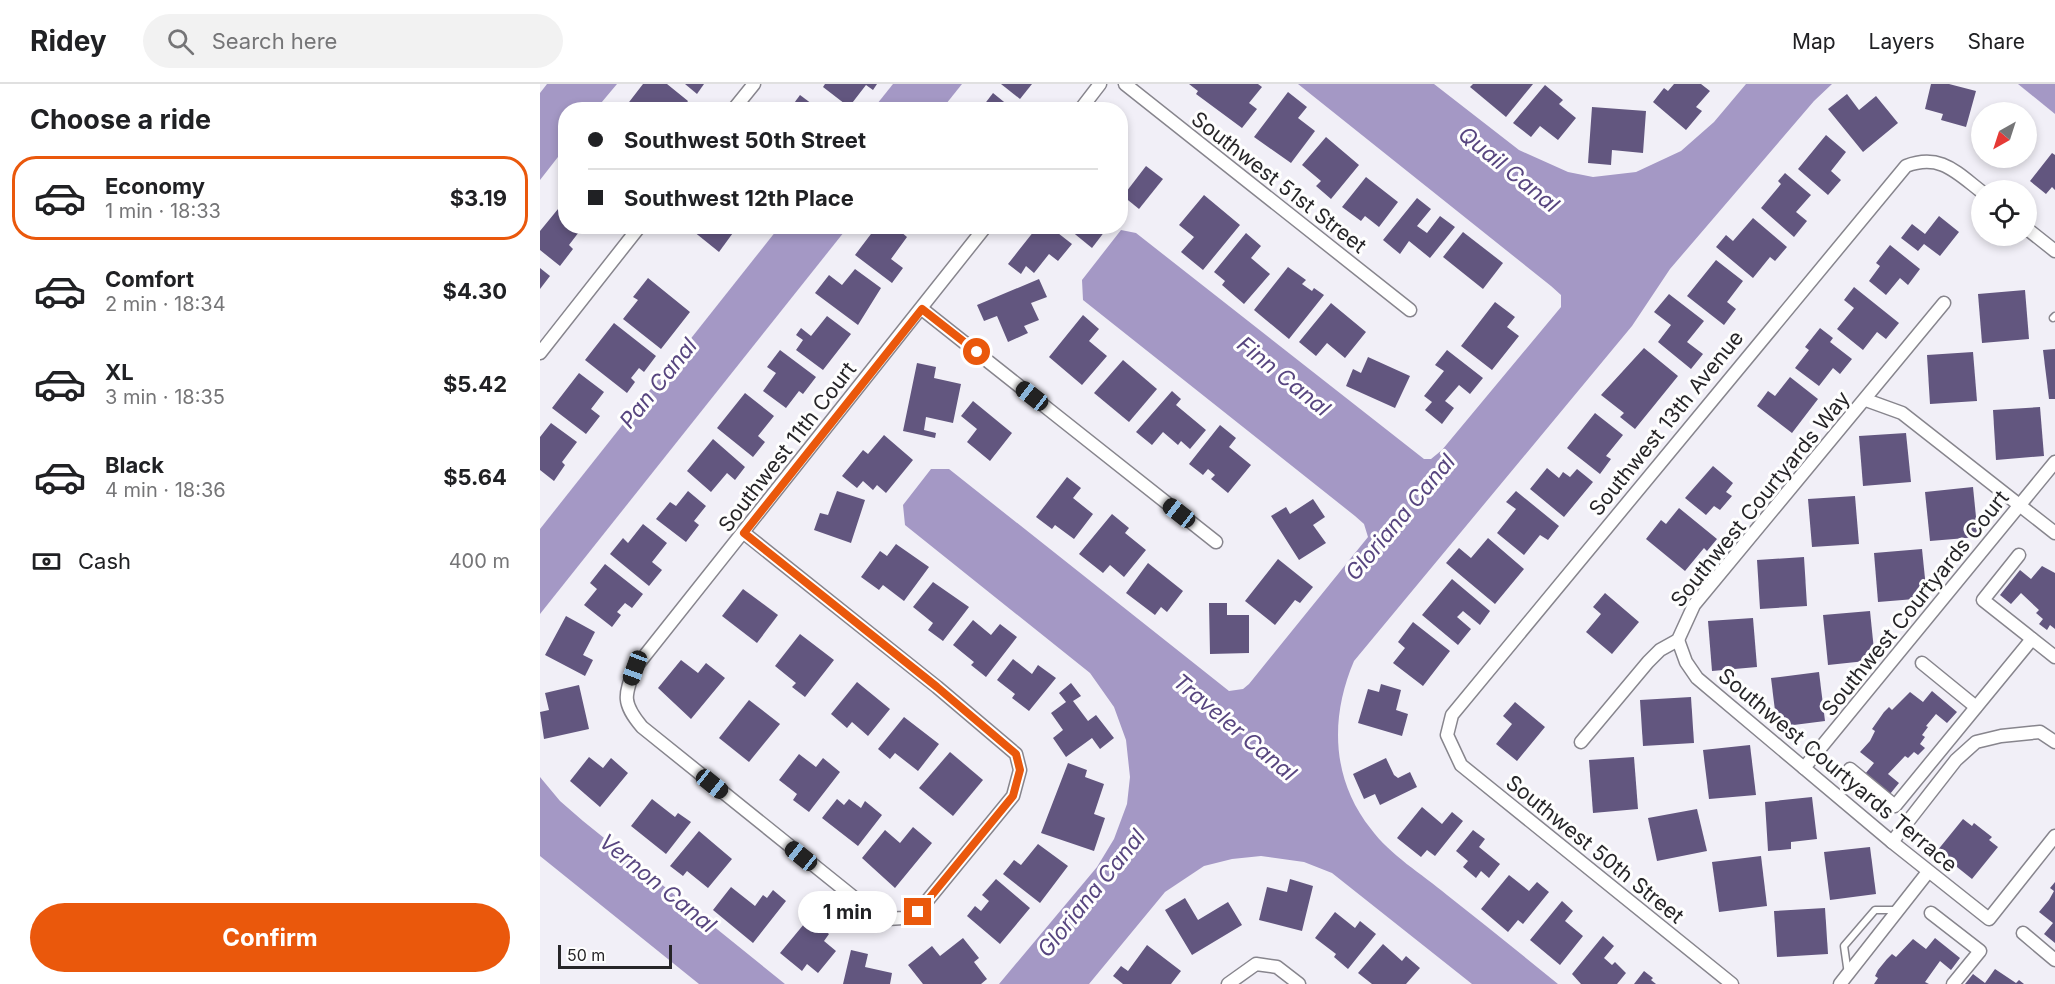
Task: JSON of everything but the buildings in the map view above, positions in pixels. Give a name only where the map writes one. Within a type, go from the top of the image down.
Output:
[{"type":"street","points":[[739,102],[754,84]]},
{"type":"street","points":[[1086,102],[1100,84]]},
{"type":"street","name":"Southwest 51st Street","points":[[1125,84],[1410,310]]},
{"type":"street","name":"Southwest 13th Avenue","points":[[1447,735],[1452,715],[1893,179],[1906,166],[1921,160],[1936,161],[1971,184]]},
{"type":"street","points":[[540,353],[634,234]]},
{"type":"street","name":"Southwest 11th Court","points":[[744,533],[1016,754],[1020,770],[1013,796],[918,912],[903,918],[887,919],[872,912],[642,727],[630,713],[625,696],[635,668],[980,234]]},
{"type":"street","points":[[2037,237],[2055,251]]},
{"type":"street","name":"Southwest Courtyards Way","points":[[1581,742],[1648,662],[1660,650],[1678,640],[1694,605],[1944,303]]},
{"type":"street","points":[[922,309],[1216,542]]},
{"type":"street","points":[[1866,400],[1902,413],[2055,533]]},
{"type":"street","name":"Southwest Courtyards Court","points":[[1804,768],[2055,462]]},
{"type":"street","points":[[2019,555],[1983,600],[2055,657]]},
{"type":"street","points":[[1850,769],[1895,806],[2032,639]]},
{"type":"street","name":"Southwest Courtyards Terrace","points":[[1678,640],[1686,662],[1697,678],[1928,872],[1989,919],[2055,836]]},
{"type":"street","points":[[1922,663],[1976,707]]},
{"type":"street","points":[[1892,842],[1956,760],[1976,742],[2001,736],[2040,732],[2055,742]]},
{"type":"street","name":"Southwest 50th Street","points":[[1447,735],[1461,765],[1732,984]]},
{"type":"street","points":[[1844,979],[1928,872]]},
{"type":"street","points":[[1931,913],[1980,951],[1953,984]]},
{"type":"street","points":[[2023,933],[2055,960]]},
{"type":"street","points":[[1228,984],[1256,964],[1277,967],[1299,984]]},
{"type":"lane","points":[[1844,979],[1844,946],[1875,910],[1898,910]]},
{"type":"water","points":[[547,84],[617,84],[602,102],[558,102],[558,157],[540,180],[540,93]]},
{"type":"water","points":[[893,84],[962,84],[948,102],[879,102]]},
{"type":"water","points":[[1298,84],[1434,84],[1519,150],[1568,172],[1593,177],[1636,172],[1681,151],[1714,122],[1746,84],[1832,84],[1814,101],[1670,269],[1632,326],[1354,661],[1346,682],[1338,726],[1338,747],[1348,790],[1371,829],[1397,856],[1558,984],[1472,984],[1332,873],[1304,862],[1261,856],[1232,859],[1204,866],[1165,892],[1089,984],[999,984],[1097,867],[1114,839],[1127,804],[1130,777],[1126,740],[1114,707],[1090,673],[905,525],[903,505],[931,469],[949,469],[1229,691],[1243,689],[1368,537],[1364,524],[1083,300],[1082,280],[1118,234],[1128,234],[1128,231],[1136,233],[1424,459],[1431,459],[1442,450],[1561,307],[1561,295]]},
{"type":"water","points":[[2018,84],[2055,84],[2055,114]]},
{"type":"water","name":"Pan Canal","points":[[774,234],[842,234],[540,614],[540,529]]},
{"type":"water","name":"Vernon Canal","points":[[540,777],[560,801],[583,821],[785,984],[699,984],[540,856]]},
{"type":"route","points":[[918,912],[1013,796],[1020,770],[1016,754],[937,687],[744,533],[922,309],[977,352]]},
{"type":"water label","name":"Quail Canal","points":[[1509,169]]},
{"type":"water label","name":"Finn Canal","points":[[1284,376]]},
{"type":"water label","name":"Gloriana Canal","points":[[1400,517]]},
{"type":"water label","name":"Traveler Canal","points":[[1235,727]]},
{"type":"water label","name":"Gloriana Canal","points":[[1091,893]]}]
